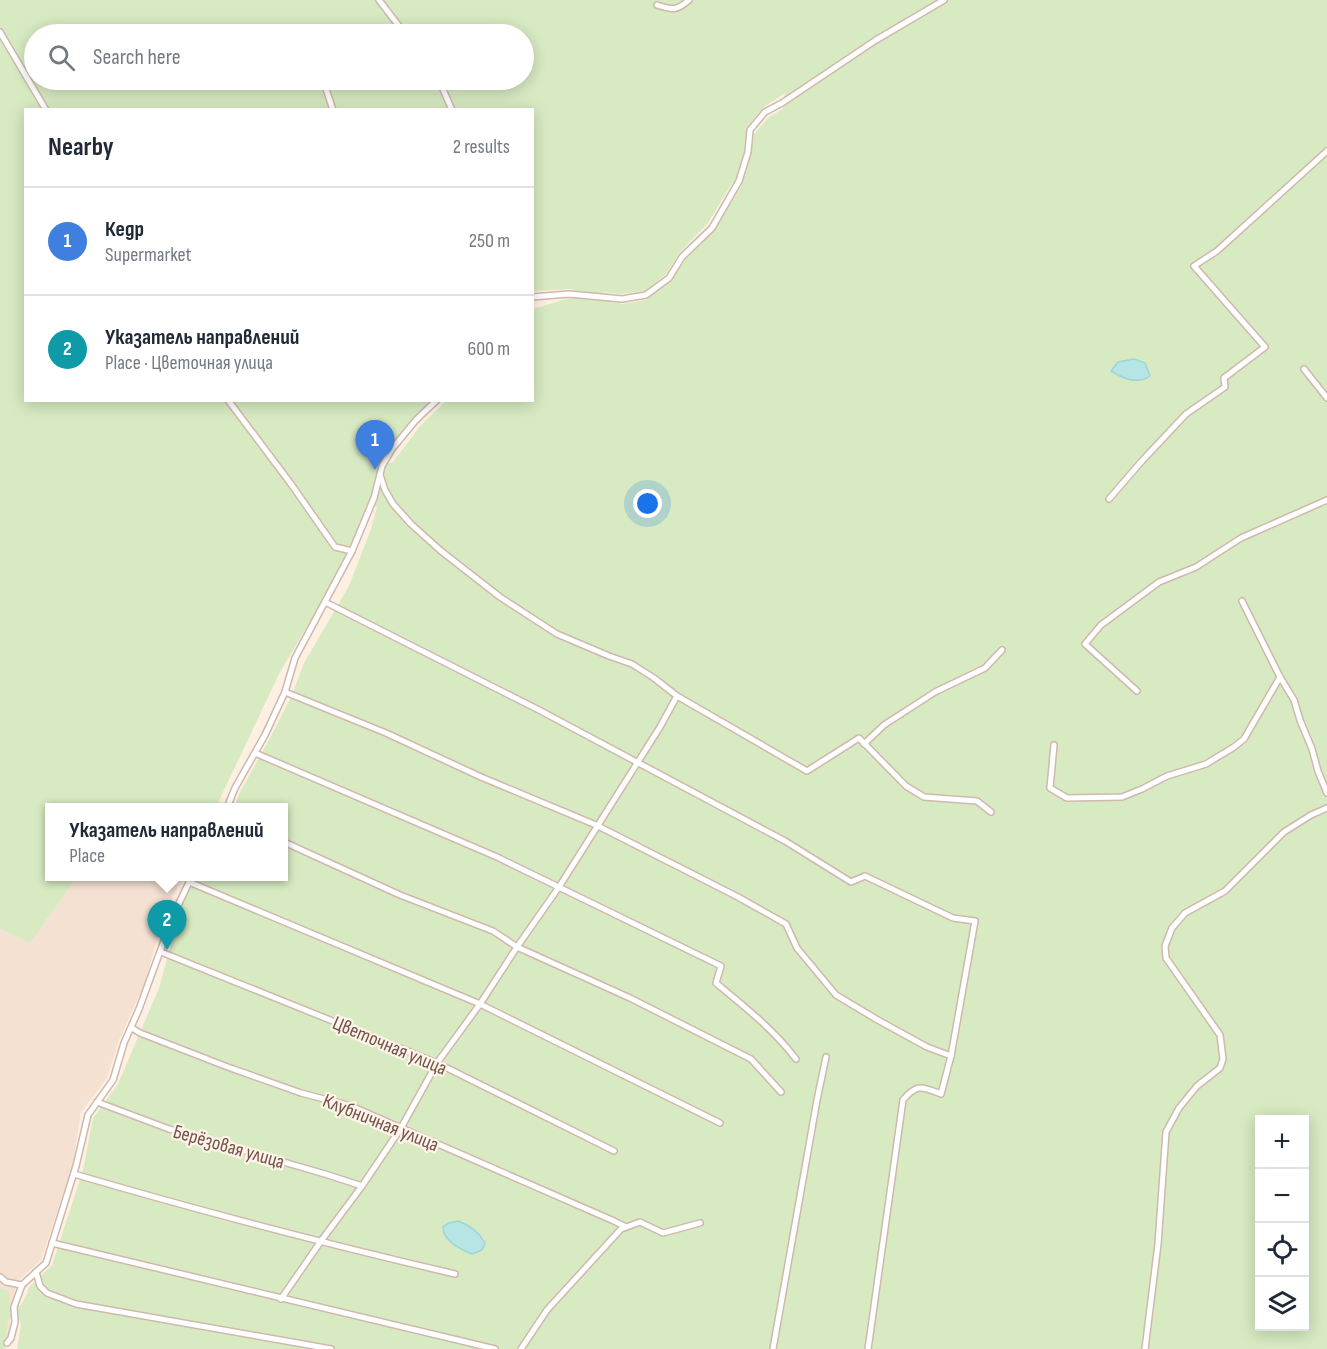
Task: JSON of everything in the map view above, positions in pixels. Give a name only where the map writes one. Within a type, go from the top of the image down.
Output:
[{"type":"street","points":[[379,0],[397,24]]},
{"type":"street","points":[[657,5],[670,9],[681,8],[689,0]]},
{"type":"street","points":[[534,297],[569,294],[622,299],[646,295],[669,278],[682,257],[712,228],[739,181],[748,152],[750,130],[765,112],[782,104],[876,40],[944,0]]},
{"type":"street","points":[[0,32],[24,73]]},
{"type":"street","points":[[34,90],[45,108]]},
{"type":"street","points":[[326,90],[332,108]]},
{"type":"street","points":[[443,90],[451,108]]},
{"type":"street","points":[[1109,499],[1185,414],[1225,387],[1224,378],[1265,347],[1194,266],[1217,251],[1327,151]]},
{"type":"street","points":[[1304,369],[1327,398]]},
{"type":"street","points":[[230,402],[335,547],[352,551]]},
{"type":"street","points":[[229,803],[285,692],[296,658],[352,551],[374,498],[382,466],[392,449],[416,420],[435,402]]},
{"type":"street","points":[[380,475],[393,504],[411,524],[476,579],[557,634],[632,664],[677,696],[807,771],[858,738],[906,786],[924,797],[977,801],[991,812]]},
{"type":"street","points":[[1137,691],[1085,644],[1101,625],[1159,582],[1196,567],[1241,538],[1327,500]]},
{"type":"street","points":[[1242,601],[1294,700],[1327,793]]},
{"type":"street","points":[[325,602],[528,705],[785,841],[852,882],[865,876],[953,918],[975,921],[951,1056],[941,1094],[923,1087],[912,1090],[903,1100],[868,1349]]},
{"type":"street","points":[[864,744],[884,725],[935,692],[985,668],[1002,650]]},
{"type":"street","points":[[1054,745],[1050,788],[1067,798],[1122,797],[1167,776],[1206,764],[1234,747],[1244,739],[1280,677]]},
{"type":"street","points":[[285,692],[386,733],[481,777],[596,825],[738,897],[786,924],[797,948],[836,994],[927,1047],[951,1056]]},
{"type":"street","points":[[281,1299],[401,1128],[437,1064],[559,887],[596,825],[660,727],[677,696]]},
{"type":"street","points":[[255,753],[497,857],[721,966],[716,983],[765,1024],[796,1059]]},
{"type":"street","points":[[1145,1349],[1158,1244],[1166,1132],[1179,1108],[1197,1086],[1220,1068],[1222,1059],[1220,1035],[1166,958],[1165,945],[1172,928],[1185,913],[1225,891],[1284,832],[1327,808]]},
{"type":"street","points":[[288,844],[400,895],[493,931],[517,946],[630,998],[751,1059],[781,1092]]},
{"type":"street","points":[[7,1343],[11,1338],[15,1322],[14,1307],[22,1285],[46,1263],[74,1174],[88,1115],[113,1080],[124,1043],[132,1028],[173,916],[189,881]]},
{"type":"street","points":[[195,881],[480,1004],[720,1123]]},
{"type":"street","name":"Цветочная улица","points":[[161,952],[437,1064],[614,1151]]},
{"type":"street","name":"Клубничная улица","points":[[132,1028],[225,1066],[302,1093],[351,1106],[626,1227]]},
{"type":"street","points":[[772,1349],[826,1057]]},
{"type":"street","name":"Берёзовая улица","points":[[98,1102],[169,1129],[362,1186]]},
{"type":"street","points":[[74,1174],[177,1204],[455,1274]]},
{"type":"street","points":[[521,1349],[547,1310],[621,1229],[640,1222],[663,1233],[700,1223]]},
{"type":"street","points":[[52,1243],[495,1349]]},
{"type":"street","points":[[36,1272],[40,1286],[47,1293],[76,1304],[331,1349]]},
{"type":"street","points":[[0,1277],[6,1282],[22,1285]]},
{"type":"shaded area","points":[[74,881],[181,881],[164,913],[145,983],[119,1040],[107,1078],[81,1112],[72,1167],[41,1260],[18,1281],[11,1306],[9,1334],[0,1344],[0,929],[30,943]]},
{"type":"green space","points":[[0,0],[1327,0],[1327,1349],[17,1349],[21,1325],[19,1319],[8,1318],[5,1349],[0,1349],[0,1288],[7,1290],[10,1295],[9,1308],[21,1305],[29,1287],[52,1265],[83,1170],[93,1118],[118,1084],[159,988],[183,902],[195,881],[288,881],[288,803],[236,803],[292,695],[304,663],[349,586],[377,507],[369,503],[336,578],[280,672],[218,803],[45,803],[45,881],[74,881],[30,943],[0,929]],"holes":[[[785,93],[783,109],[769,117],[755,133],[745,129],[764,107]],[[732,183],[742,185],[714,231],[686,259],[670,281],[646,300],[622,304],[609,301],[603,292],[620,294],[645,291],[666,274],[680,252],[708,223]]]},
{"type":"water","points":[[1134,359],[1145,363],[1150,376],[1135,380],[1111,371],[1118,362]]},
{"type":"water","points":[[458,1221],[480,1235],[485,1243],[480,1251],[472,1254],[458,1247],[446,1236],[443,1227]]},
{"type":"place","name":"Кедр","points":[[375,470]]},
{"type":"place","name":"Указатель направлений","points":[[167,950]]}]
